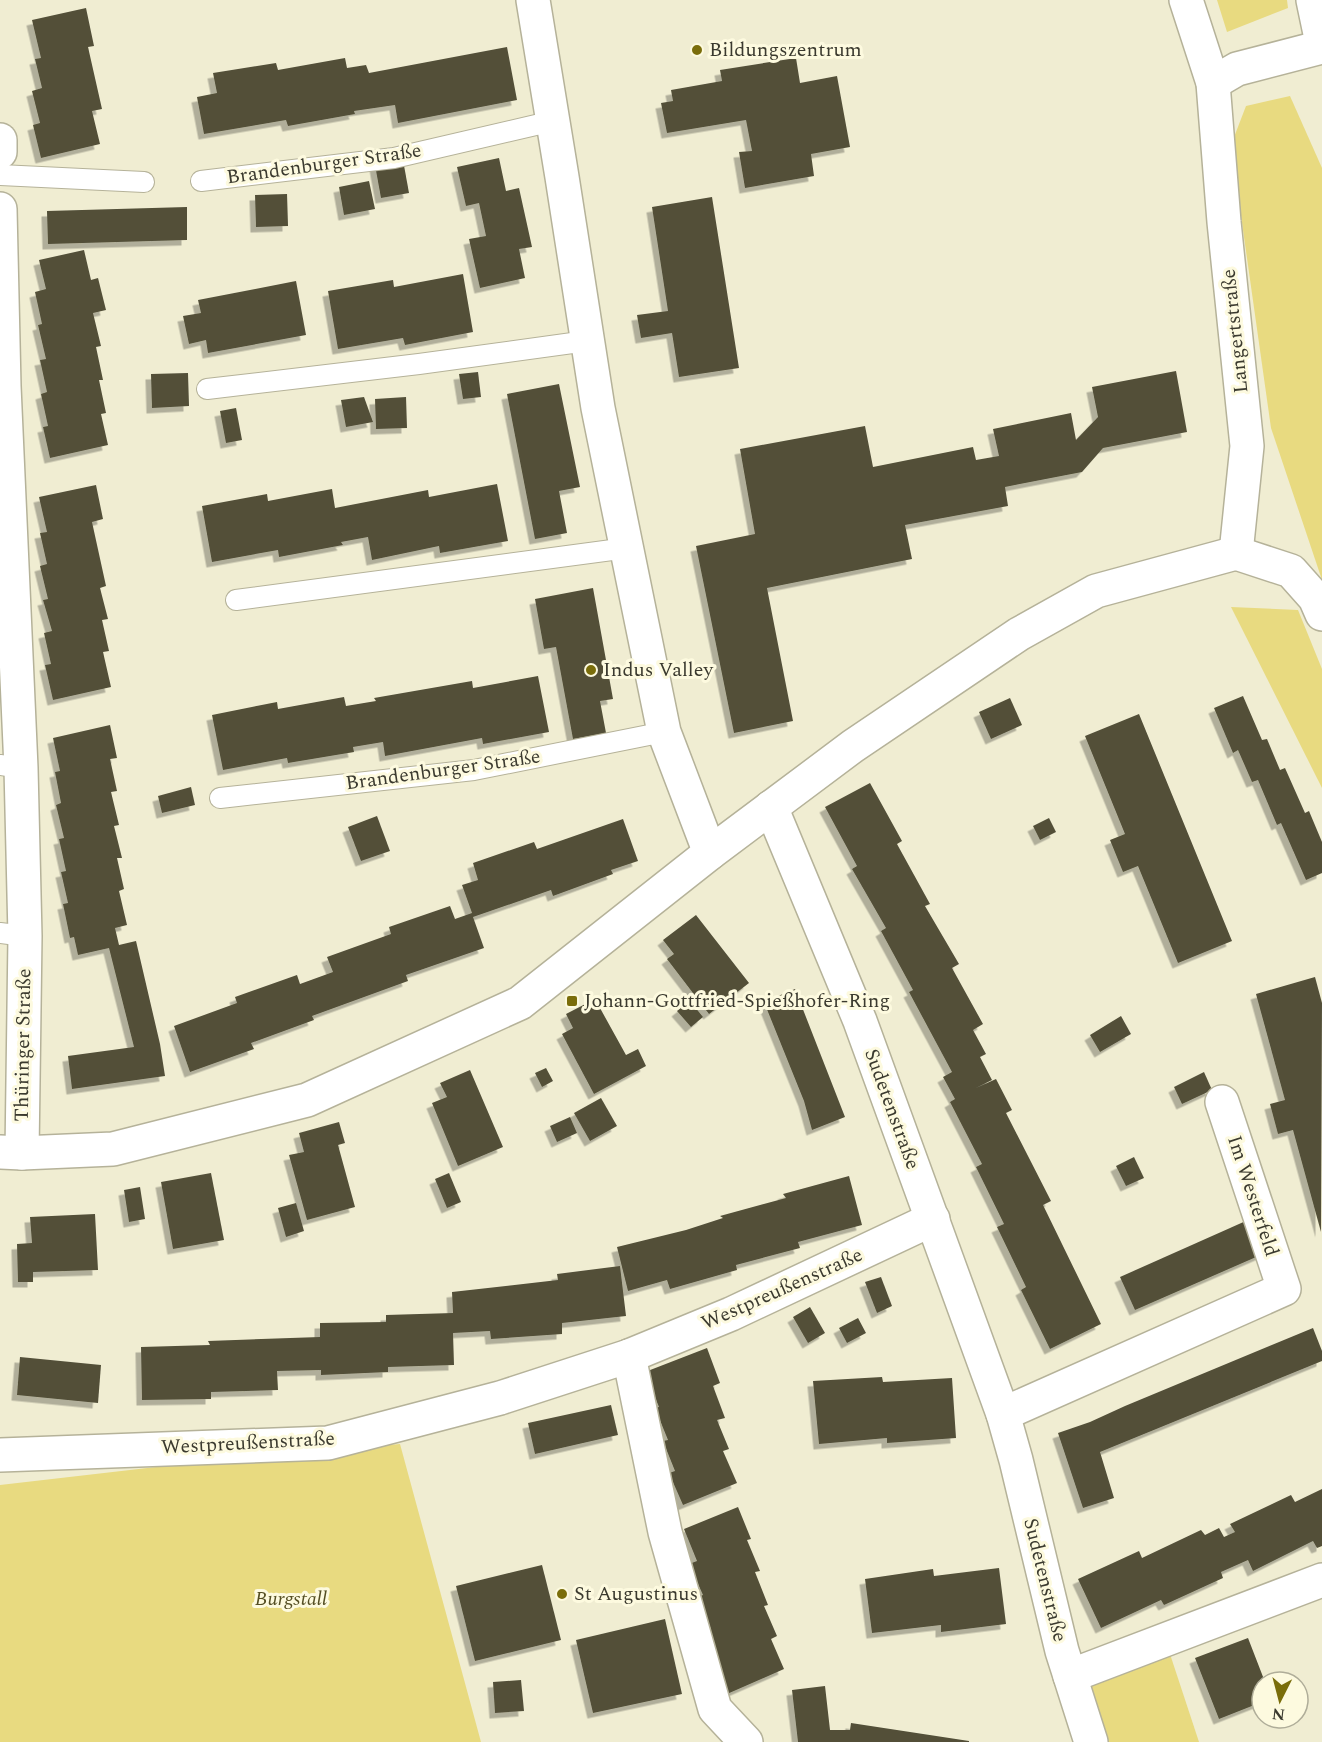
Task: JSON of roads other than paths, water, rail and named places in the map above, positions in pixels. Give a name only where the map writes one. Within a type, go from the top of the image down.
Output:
[{"type":"street","points":[[533,0],[586,342],[664,732],[710,853]]},
{"type":"street","name":"Langertstraße","points":[[1186,0],[1213,83],[1224,222],[1247,446],[1236,553]]},
{"type":"street","points":[[1313,0],[1322,43]]},
{"type":"street","points":[[1213,83],[1237,69],[1322,47]]},
{"type":"street","points":[[0,140],[0,152]]},
{"type":"street","name":"Thüringer Straße","points":[[0,209],[11,767],[11,1153]]},
{"type":"street","points":[[11,1153],[113,1149],[307,1100],[520,1003],[710,853],[853,746],[1019,634],[1096,591],[1236,553],[1290,571],[1316,598],[1322,614]]},
{"type":"street","name":"Sudetenstraße","points":[[771,807],[860,1021],[1003,1414],[1070,1676],[1090,1742]]},
{"type":"street","name":"Im Westerfeld","points":[[1003,1414],[1284,1289],[1222,1102]]},
{"type":"street","name":"Westpreußenstraße","points":[[0,1455],[328,1443],[500,1398],[629,1356],[731,1314],[933,1220]]},
{"type":"street","points":[[629,1356],[665,1532],[715,1708],[746,1742]]},
{"type":"street","points":[[1070,1676],[1322,1580]]},
{"type":"lane","name":"Brandenburger Straße","points":[[201,181],[394,158],[553,121]]},
{"type":"lane","points":[[0,176],[144,182]]},
{"type":"lane","points":[[207,389],[586,342]]},
{"type":"lane","points":[[236,600],[627,548]]},
{"type":"lane","name":"Brandenburger Straße","points":[[220,798],[474,770],[664,732]]},
{"type":"place","name":"Bildungszentrum","points":[[697,50]]},
{"type":"place","name":"Indus Valley","points":[[591,670]]},
{"type":"place","name":"Johann-Gottfried-Spießhofer-Ring","points":[[572,1001]]},
{"type":"place","name":"St Augustinus","points":[[562,1594]]},
{"type":"park label","name":"Burgstall","points":[[291,1599]]}]
